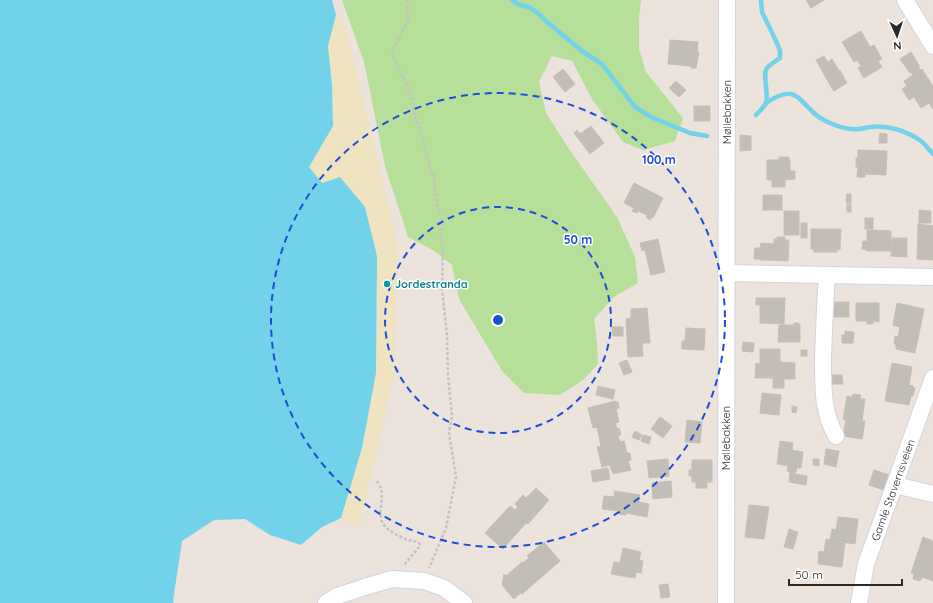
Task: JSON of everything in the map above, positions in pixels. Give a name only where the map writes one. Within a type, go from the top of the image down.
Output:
[{"type":"street","name":"Møllebakken","points":[[726,603],[727,0]]},
{"type":"street","points":[[905,0],[933,46]]},
{"type":"street","points":[[726,273],[933,277]]},
{"type":"street","points":[[827,275],[824,340],[824,401],[831,428],[836,436]]},
{"type":"street","name":"Gamle Stavernsveien","points":[[859,603],[866,564],[933,378]]},
{"type":"street","points":[[895,485],[933,494]]},
{"type":"street","points":[[326,603],[337,596],[392,579],[424,581],[444,588],[464,603]]},
{"type":"path","points":[[406,0],[408,21],[392,52],[410,93],[430,168],[434,176],[436,199],[442,223],[442,288],[447,335],[448,375],[452,416],[449,433],[450,447],[456,477],[446,528],[424,581]]},
{"type":"path","points":[[377,481],[381,489],[382,497],[380,507],[381,521],[388,529],[399,536],[420,544],[392,579]]},
{"type":"green space","points":[[342,0],[641,0],[639,18],[639,49],[646,72],[683,118],[675,141],[643,150],[623,142],[592,99],[572,61],[552,56],[539,82],[546,113],[569,149],[617,217],[635,257],[638,283],[614,297],[594,319],[598,364],[583,380],[560,395],[524,393],[502,371],[459,299],[452,265],[433,250],[408,237],[385,166],[364,62]]},
{"type":"sand","name":"Jordestranda","points":[[336,15],[345,24],[398,246],[393,378],[359,527],[341,518],[362,448],[376,373],[377,256],[309,167],[333,126],[332,85],[328,46]]},
{"type":"water","points":[[0,0],[332,0],[336,15],[328,46],[332,85],[333,126],[309,167],[322,183],[340,177],[365,207],[377,256],[376,373],[362,448],[341,518],[322,527],[301,545],[270,535],[245,519],[214,520],[182,541],[173,601],[174,603],[0,603]]},
{"type":"building","points":[[806,0],[824,0],[811,8]]},
{"type":"building","points":[[861,31],[870,47],[874,45],[878,52],[859,63],[857,60],[854,62],[842,42]]},
{"type":"building","points":[[670,40],[698,42],[697,52],[699,52],[696,68],[691,68],[691,66],[668,64]]},
{"type":"building","points":[[878,52],[882,59],[878,61],[882,67],[864,78],[858,68],[861,66],[859,63]]},
{"type":"building","points":[[911,52],[920,67],[918,67],[920,70],[922,69],[933,85],[933,109],[929,103],[921,108],[914,97],[909,100],[902,89],[907,86],[904,81],[913,75],[900,59]]},
{"type":"building","points":[[824,56],[828,62],[832,59],[843,76],[830,85],[816,60]]},
{"type":"building","points":[[563,69],[575,84],[565,92],[553,77]]},
{"type":"building","points":[[843,76],[847,83],[834,91],[830,85]]},
{"type":"building","points":[[676,81],[686,90],[679,97],[669,88]]},
{"type":"building","points":[[694,106],[710,106],[710,121],[694,121]]},
{"type":"building","points":[[591,126],[604,143],[590,154],[574,133],[577,130],[580,134]]},
{"type":"building","points":[[880,133],[887,134],[887,143],[879,143]]},
{"type":"building","points":[[740,135],[751,136],[751,150],[740,151]]},
{"type":"building","points":[[858,150],[887,151],[886,175],[865,174],[865,177],[857,177],[858,167],[856,167],[856,158],[858,158]]},
{"type":"building","points":[[779,157],[789,157],[790,171],[795,171],[795,179],[785,180],[785,187],[772,187],[772,180],[767,180],[767,160],[779,160]]},
{"type":"building","points":[[634,183],[663,198],[653,218],[651,217],[650,220],[646,217],[647,215],[638,211],[637,213],[632,211],[634,208],[624,203]]},
{"type":"building","points":[[847,194],[851,194],[851,203],[846,202]]},
{"type":"building","points":[[763,195],[782,195],[782,210],[763,210]]},
{"type":"building","points":[[847,204],[851,204],[851,212],[847,212]]},
{"type":"building","points":[[919,210],[931,211],[931,223],[919,223]]},
{"type":"building","points":[[784,211],[799,211],[799,235],[784,235]]},
{"type":"building","points":[[865,218],[873,218],[873,229],[865,229]]},
{"type":"building","points":[[801,223],[807,223],[807,238],[801,238]]},
{"type":"building","points":[[918,224],[933,226],[933,260],[917,259]]},
{"type":"building","points":[[811,229],[841,229],[840,250],[837,249],[837,252],[814,252],[814,249],[811,249]]},
{"type":"building","points":[[867,230],[891,231],[891,251],[867,251],[862,249],[863,241],[867,241]]},
{"type":"building","points":[[777,237],[785,237],[785,240],[789,240],[788,261],[754,259],[755,248],[760,248],[761,243],[774,244],[774,239],[777,239]]},
{"type":"building","points":[[892,238],[907,238],[907,257],[891,256]]},
{"type":"building","points":[[658,239],[665,272],[651,275],[645,250],[642,251],[640,243]]},
{"type":"building","points":[[756,298],[785,298],[784,324],[760,323],[760,305],[756,305]]},
{"type":"building","points":[[831,302],[849,302],[849,317],[831,317]]},
{"type":"building","points":[[856,303],[879,303],[879,322],[873,321],[873,324],[867,324],[867,321],[856,321]]},
{"type":"building","points":[[897,303],[924,309],[915,353],[896,349],[896,345],[894,344],[895,336],[898,337],[900,327],[893,325]]},
{"type":"building","points":[[647,308],[650,343],[642,343],[643,356],[628,357],[626,319],[631,318],[631,309]]},
{"type":"building","points":[[794,323],[799,323],[800,325],[800,342],[778,342],[779,325],[794,325]]},
{"type":"building","points":[[612,327],[623,327],[623,336],[613,336]]},
{"type":"building","points":[[686,328],[705,329],[704,350],[682,349],[682,341],[685,341]]},
{"type":"building","points":[[845,331],[854,332],[853,343],[842,343],[842,335],[845,335]]},
{"type":"building","points":[[743,342],[754,343],[753,352],[742,351]]},
{"type":"building","points":[[760,349],[780,349],[780,362],[795,363],[795,379],[784,379],[784,388],[773,388],[773,378],[755,378],[756,363],[760,364]]},
{"type":"building","points":[[801,350],[807,350],[807,356],[801,356]]},
{"type":"building","points":[[627,360],[632,372],[624,375],[619,363]]},
{"type":"building","points":[[892,363],[912,367],[909,385],[915,388],[909,405],[885,401]]},
{"type":"building","points":[[830,375],[842,375],[843,384],[831,384]]},
{"type":"building","points":[[598,386],[615,390],[613,399],[596,395]]},
{"type":"building","points":[[762,393],[781,395],[779,415],[760,413]]},
{"type":"building","points":[[853,394],[861,395],[860,399],[865,399],[862,421],[865,421],[862,439],[843,436],[846,420],[843,419],[847,396],[852,397]]},
{"type":"building","points":[[615,401],[618,402],[619,408],[616,409],[619,422],[593,428],[588,408]]},
{"type":"building","points":[[792,406],[797,407],[796,413],[792,412]]},
{"type":"building","points":[[660,417],[672,426],[663,438],[651,429]]},
{"type":"building","points":[[687,420],[702,422],[700,443],[685,442]]},
{"type":"building","points":[[615,422],[621,435],[618,436],[620,442],[601,446],[597,427]]},
{"type":"building","points":[[635,431],[642,435],[639,440],[632,437]]},
{"type":"building","points":[[643,435],[651,437],[649,444],[641,441]]},
{"type":"building","points":[[624,441],[627,453],[630,453],[631,460],[628,461],[631,470],[613,474],[610,465],[602,467],[597,447]]},
{"type":"building","points":[[780,441],[793,443],[792,450],[803,452],[801,468],[797,468],[796,472],[787,471],[788,466],[777,464]]},
{"type":"building","points":[[826,449],[839,451],[836,467],[824,464]]},
{"type":"building","points":[[668,459],[669,476],[649,478],[647,461]]},
{"type":"building","points":[[813,459],[819,459],[819,466],[813,465]]},
{"type":"building","points":[[692,460],[712,460],[712,482],[707,482],[707,488],[696,488],[696,482],[692,482],[692,476],[689,476],[689,470],[692,470]]},
{"type":"building","points":[[608,468],[610,479],[593,482],[591,471]]},
{"type":"building","points":[[874,470],[889,475],[884,490],[869,485]]},
{"type":"building","points":[[790,471],[795,472],[795,474],[807,476],[806,485],[789,482]]},
{"type":"building","points":[[671,481],[672,497],[653,499],[652,483]]},
{"type":"building","points":[[536,488],[549,500],[503,549],[485,533],[510,506],[515,510],[518,507],[515,504],[523,495],[526,498]]},
{"type":"building","points":[[615,491],[640,495],[639,502],[649,504],[647,517],[626,513],[626,515],[619,514],[619,511],[602,509],[604,496],[614,497]]},
{"type":"building","points":[[749,505],[769,507],[764,539],[745,537]]},
{"type":"building","points":[[838,517],[858,519],[855,544],[830,540],[832,529],[836,530]]},
{"type":"building","points":[[789,529],[798,532],[793,549],[784,547]]},
{"type":"building","points":[[923,537],[933,541],[933,581],[922,577],[920,581],[913,579],[914,574],[911,573]]},
{"type":"building","points":[[826,539],[845,543],[842,567],[818,564],[819,551],[824,552]]},
{"type":"building","points":[[544,542],[560,561],[522,594],[521,593],[514,599],[502,585],[504,574],[506,576],[522,562],[523,563],[529,558],[527,556]]},
{"type":"building","points":[[623,548],[641,552],[639,560],[643,561],[641,573],[636,572],[635,578],[611,574],[614,562],[620,563]]},
{"type":"building","points":[[668,584],[670,597],[661,598],[659,585]]},
{"type":"waterway","points":[[512,0],[520,5],[529,7],[539,14],[582,51],[602,64],[635,107],[651,117],[690,133],[707,136]]},
{"type":"waterway","points":[[756,115],[763,108],[767,99],[765,80],[767,68],[780,58],[780,51],[777,43],[762,12],[761,0]]},
{"type":"waterway","points":[[766,103],[778,96],[791,94],[799,98],[819,117],[833,124],[852,129],[870,127],[891,128],[910,134],[921,141],[933,154]]},
{"type":"place","name":"Jordestranda","points":[[387,284]]}]
